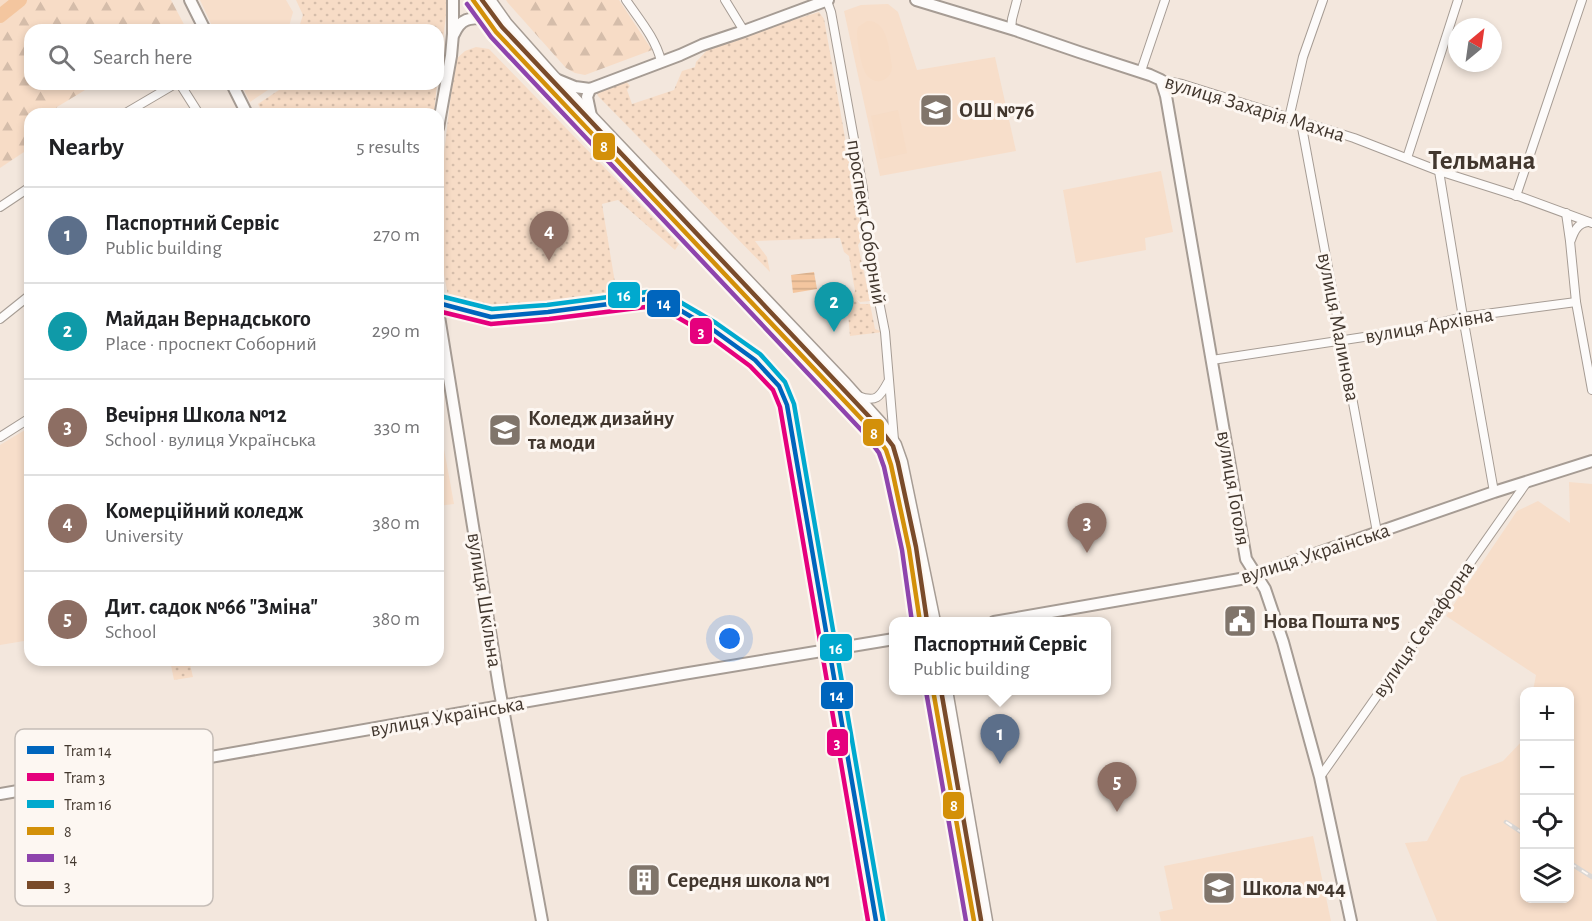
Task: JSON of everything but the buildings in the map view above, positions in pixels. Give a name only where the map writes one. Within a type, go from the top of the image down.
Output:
[{"type":"main road","points":[[190,0],[202,24]]},
{"type":"main road","points":[[441,108],[453,34],[453,0]]},
{"type":"main road","points":[[473,0],[504,41],[871,429],[886,450],[891,465],[920,617]]},
{"type":"main road","name":"проспект Соборний","points":[[489,0],[506,24],[554,78],[880,423],[895,445],[901,462],[933,617]]},
{"type":"main road","points":[[554,78],[575,87],[590,89],[702,45],[827,0]]},
{"type":"main road","name":"вулиця Захарія Махна","points":[[916,0],[1011,29],[1161,80]]},
{"type":"main road","points":[[453,34],[458,25],[464,21],[486,18]]},
{"type":"main road","name":"вулиця Гоголя","points":[[1161,80],[1166,96],[1246,559],[1264,589],[1283,642],[1320,777],[1351,921]]},
{"type":"main road","points":[[590,89],[587,97],[591,116]]},
{"type":"main road","points":[[235,90],[244,108]]},
{"type":"main road","name":"вулиця Шкільна","points":[[444,343],[503,706],[542,921]]},
{"type":"main road","name":"вулиця Українська","points":[[1017,617],[1246,578],[1494,492],[1592,461]]},
{"type":"main road","name":"вулиця Українська","points":[[213,757],[889,640]]},
{"type":"main road","points":[[934,695],[986,921]]},
{"type":"main road","points":[[947,695],[974,921]]},
{"type":"main road","name":"вулиця Українська","points":[[0,794],[15,791]]},
{"type":"street","points":[[626,0],[647,32],[661,61]]},
{"type":"street","points":[[725,0],[744,31]]},
{"type":"street","name":"проспект Соборний","points":[[827,0],[863,189],[867,240],[885,332],[895,445]]},
{"type":"street","points":[[1011,29],[1017,0]]},
{"type":"street","points":[[1141,72],[1165,0]]},
{"type":"street","points":[[1289,118],[1304,57],[1323,0]]},
{"type":"street","points":[[1407,158],[1458,0]]},
{"type":"street","points":[[1516,196],[1582,0]]},
{"type":"street","name":"вулиця Захарія Махна","points":[[1161,80],[1182,84],[1354,138],[1439,171],[1590,222]]},
{"type":"street","points":[[134,108],[165,90]]},
{"type":"street","points":[[184,90],[195,108]]},
{"type":"street","name":"вулиця Малинова","points":[[1301,122],[1377,532]]},
{"type":"street","points":[[1439,171],[1494,492]]},
{"type":"street","points":[[0,207],[24,191]]},
{"type":"street","points":[[1566,213],[1575,302],[1592,390]]},
{"type":"street","points":[[1570,241],[1580,224],[1590,222]]},
{"type":"street","points":[[0,319],[24,300]]},
{"type":"street","name":"вулиця Архівна","points":[[1212,360],[1410,330],[1463,317],[1575,302]]},
{"type":"street","points":[[855,394],[865,399],[876,398],[889,381]]},
{"type":"street","points":[[0,437],[24,422]]},
{"type":"street","points":[[792,468],[801,493],[869,921]]},
{"type":"street","name":"вулиця Семафорна","points":[[1320,777],[1527,482]]},
{"type":"street","points":[[826,649],[878,921]]},
{"type":"shaded area","points":[[200,0],[286,0],[293,12],[290,24],[211,24]]},
{"type":"shaded area","name":"ОШ №76","points":[[888,4],[898,12],[917,70],[995,57],[1016,151],[880,176],[844,11],[861,5]]},
{"type":"shaded area","points":[[244,90],[268,90],[250,102]]},
{"type":"shaded area","points":[[1161,171],[1173,232],[1145,238],[1146,250],[1076,263],[1063,190]]},
{"type":"shaded area","points":[[814,272],[817,289],[793,293],[791,275]]},
{"type":"shaded area","points":[[24,431],[24,641],[0,645],[0,445]]},
{"type":"shaded area","points":[[444,449],[454,504],[444,505]]},
{"type":"shaded area","points":[[1569,482],[1592,484],[1592,921],[1437,921],[1405,843],[1427,841],[1461,777],[1503,761],[1520,743],[1520,903],[1574,903],[1574,687],[1534,687],[1536,675],[1446,616],[1517,511],[1538,501],[1570,523]]},
{"type":"shaded area","points":[[1313,836],[1331,921],[1161,921],[1159,912],[1173,909],[1164,866]]},
{"type":"green space","points":[[0,0],[171,0],[184,24],[24,24],[24,90],[85,90],[56,108],[24,108],[24,152],[0,168]]},
{"type":"green space","points":[[296,0],[448,0],[444,31],[444,24],[300,24],[303,15]]},
{"type":"green space","points":[[506,0],[619,0],[652,50],[585,75],[575,73],[566,68]]},
{"type":"green space","points":[[819,12],[824,19],[862,234],[858,245],[870,301],[860,302],[856,299],[860,304],[870,304],[875,329],[883,332],[850,336],[847,302],[855,291],[849,256],[844,252],[840,238],[755,241],[767,257],[770,272],[598,96],[596,91],[625,80],[630,86],[627,90],[632,104],[674,90],[682,71],[695,67],[696,62],[709,48]]},
{"type":"green space","points":[[867,21],[879,25],[886,37],[892,66],[886,79],[874,80],[864,70],[857,32],[858,27]]},
{"type":"green space","points":[[476,47],[489,49],[679,244],[675,250],[618,200],[602,204],[617,295],[493,310],[448,296],[444,274],[444,153],[455,60],[465,51]]},
{"type":"green space","points":[[279,90],[436,90],[435,108],[260,108],[258,104]]},
{"type":"green space","points":[[898,110],[907,153],[880,159],[871,116]]},
{"type":"green space","points":[[171,666],[190,666],[193,677],[174,680]]},
{"type":"waterway","points":[[0,16],[20,0]]},
{"type":"railway","points":[[1506,822],[1520,831]]},
{"type":"railway","points":[[1574,866],[1592,877]]},
{"type":"tram line","name":"16","points":[[444,297],[492,309],[547,305],[647,292],[675,299],[716,323],[760,354],[785,382],[794,404],[883,920]]},
{"type":"tram line","name":"14","points":[[444,305],[491,317],[647,299],[673,306],[712,329],[755,360],[779,386],[787,405],[876,921]]},
{"type":"tram line","name":"3","points":[[444,312],[491,324],[646,307],[670,313],[708,335],[750,366],[773,390],[780,407],[868,921]]},
{"type":"transit line","name":"8","points":[[473,0],[496,32],[871,429],[886,450],[891,465],[909,549],[919,617]]},
{"type":"transit line","name":"3","points":[[482,0],[502,27],[877,425],[893,446],[916,547],[926,617]]},
{"type":"transit line","name":"14","points":[[467,4],[491,37],[865,434],[879,453],[902,550],[911,617]]},
{"type":"transit line","name":"14","points":[[927,695],[966,921]]},
{"type":"transit line","name":"8","points":[[934,695],[974,921]]},
{"type":"transit line","name":"3","points":[[942,695],[981,920]]},
{"type":"place","name":"ОШ №76","points":[[936,110]]},
{"type":"place","name":"Комерційний коледж","points":[[549,261]]},
{"type":"place","name":"Майдан Вернадського","points":[[834,332]]},
{"type":"place","name":"Коледж дизайну та моди","points":[[505,430]]},
{"type":"place","name":"Вечірня Школа №12","points":[[1087,553]]},
{"type":"place","name":"Нова Пошта №5","points":[[1240,621]]},
{"type":"place","name":"Паспортний Сервіс","points":[[1000,764]]},
{"type":"place","name":"Дит. садок №66 \"Зміна\"","points":[[1117,812]]},
{"type":"place","name":"Середня школа №1","points":[[644,880]]},
{"type":"place","name":"Школа №44","points":[[1219,888]]},
{"type":"district","name":"Тельмана","points":[[1482,160]]}]
